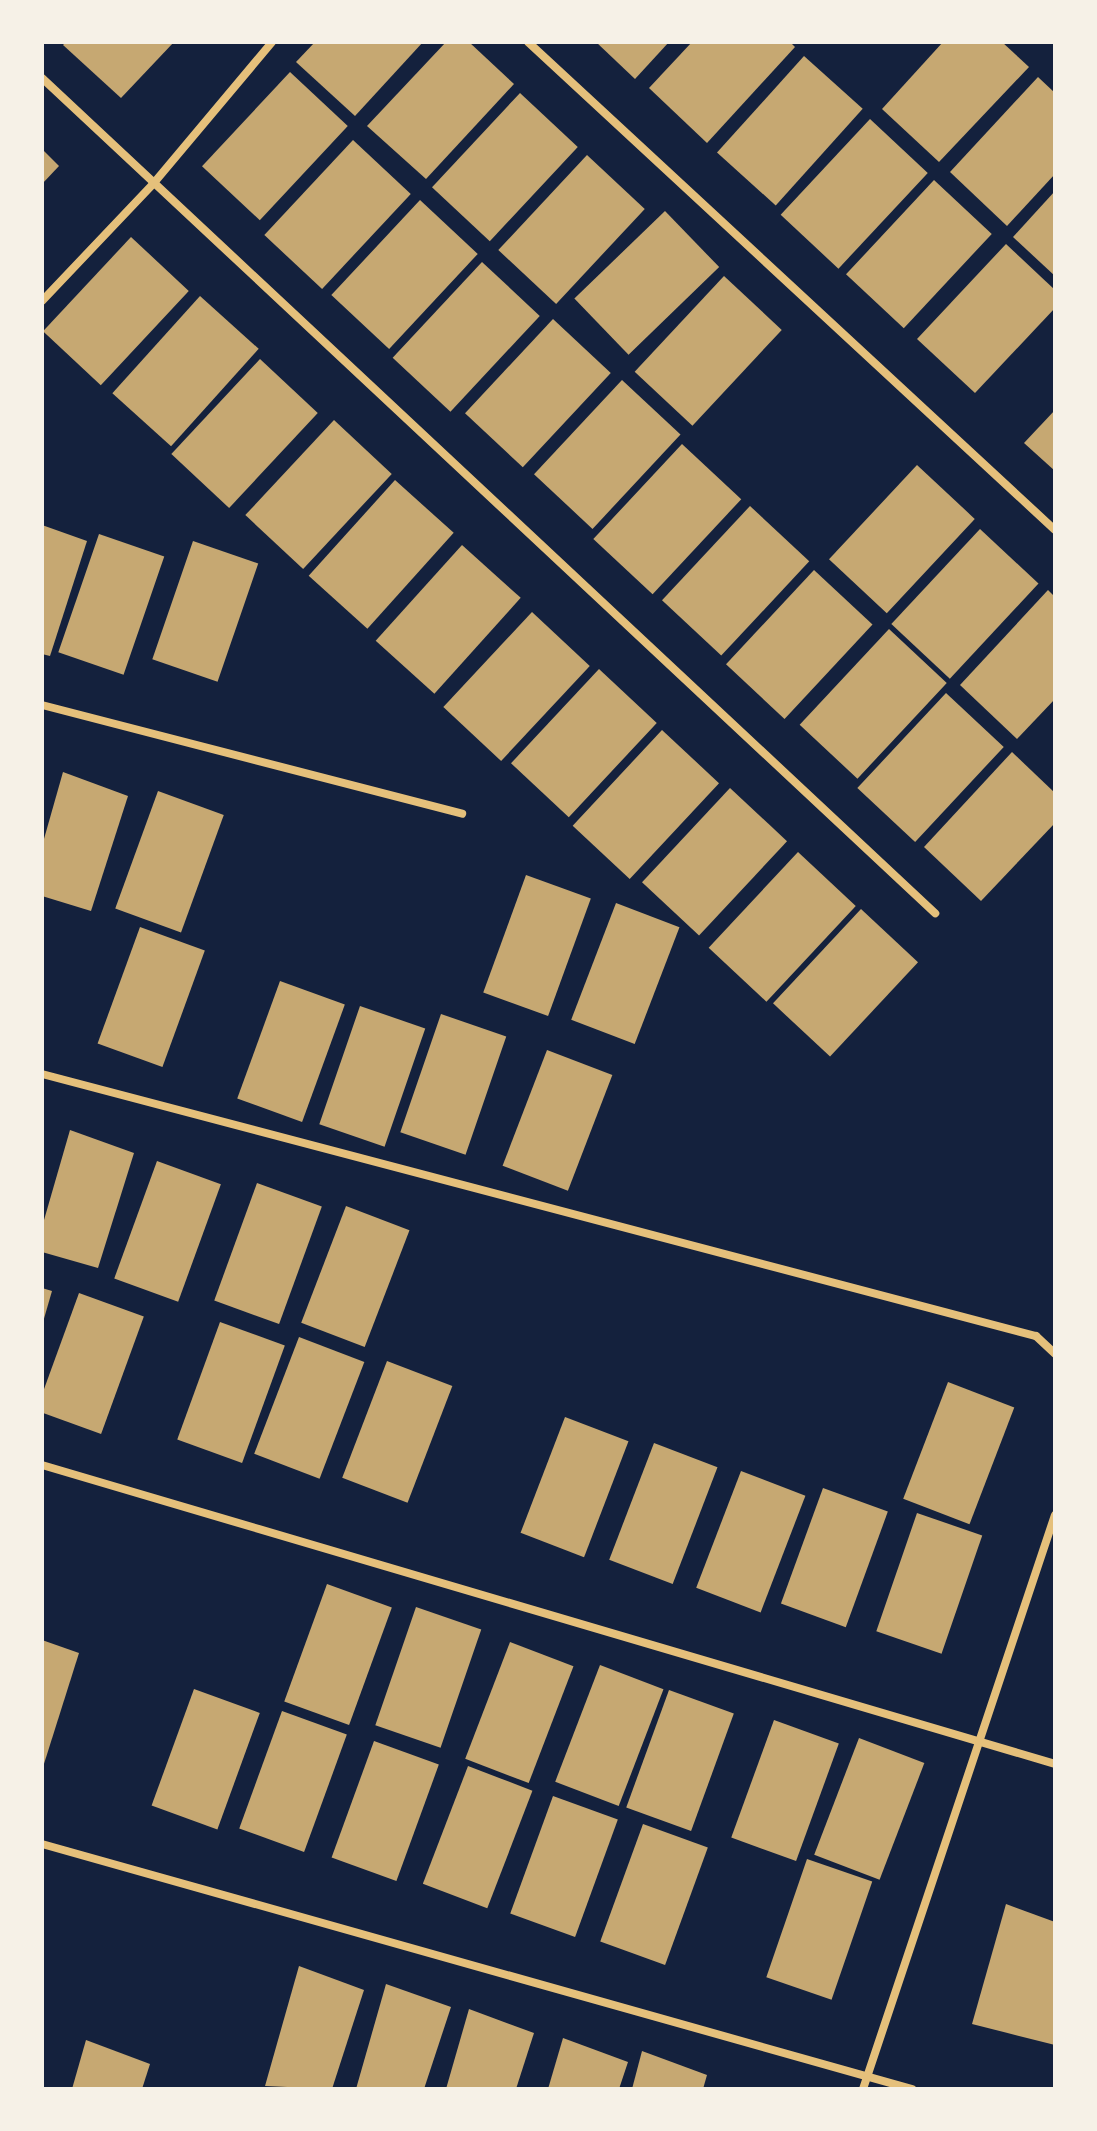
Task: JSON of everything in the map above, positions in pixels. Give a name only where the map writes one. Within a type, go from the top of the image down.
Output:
[{"type":"street","points":[[42,301],[153,184],[272,42]]},
{"type":"street","points":[[528,42],[1055,530]]},
{"type":"street","points":[[42,78],[935,913]]},
{"type":"street","points":[[42,705],[462,814]]},
{"type":"street","points":[[42,1074],[1036,1336],[1055,1354]]},
{"type":"street","points":[[42,1465],[1055,1764]]},
{"type":"street","points":[[863,2089],[1055,1515]]},
{"type":"street","points":[[42,1844],[912,2089]]},
{"type":"building","points":[[66,42],[174,42],[121,98],[63,45]]},
{"type":"building","points":[[315,42],[423,42],[355,116],[296,62]]},
{"type":"building","points":[[446,42],[469,42],[514,84],[426,179],[367,126]]},
{"type":"building","points":[[596,42],[669,42],[635,79]]},
{"type":"building","points":[[692,42],[790,42],[795,47],[707,143],[649,88]]},
{"type":"building","points":[[943,42],[1002,42],[1029,67],[939,162],[882,109]]},
{"type":"building","points":[[804,56],[863,109],[776,205],[717,153]]},
{"type":"building","points":[[290,72],[348,126],[260,220],[202,166]]},
{"type":"building","points":[[1038,77],[1055,93],[1055,174],[1007,226],[950,172]]},
{"type":"building","points":[[520,93],[578,147],[490,241],[432,187]]},
{"type":"building","points":[[870,119],[928,173],[838,269],[781,215]]},
{"type":"building","points":[[353,140],[411,194],[322,289],[264,235]]},
{"type":"building","points":[[42,149],[59,166],[42,184]]},
{"type":"building","points":[[587,155],[645,209],[556,304],[498,250]]},
{"type":"building","points":[[934,180],[992,234],[904,328],[846,274]]},
{"type":"building","points":[[1055,191],[1055,276],[1013,237]]},
{"type":"building","points":[[420,200],[478,254],[389,349],[331,295]]},
{"type":"building","points":[[665,211],[719,267],[629,355],[574,299]]},
{"type":"building","points":[[131,237],[189,291],[101,385],[43,331]]},
{"type":"building","points":[[1006,244],[1055,290],[1055,308],[975,393],[917,339]]},
{"type":"building","points":[[482,262],[540,316],[450,412],[393,358]]},
{"type":"building","points":[[724,276],[782,330],[692,426],[635,372]]},
{"type":"building","points":[[200,296],[259,349],[171,446],[112,393]]},
{"type":"building","points":[[553,319],[611,373],[523,467],[465,413]]},
{"type":"building","points":[[260,359],[318,413],[229,508],[171,454]]},
{"type":"building","points":[[622,380],[681,435],[593,529],[534,474]]},
{"type":"building","points":[[1055,410],[1055,471],[1024,443]]},
{"type":"building","points":[[334,420],[392,474],[303,569],[245,515]]},
{"type":"building","points":[[682,444],[741,499],[653,594],[593,539]]},
{"type":"building","points":[[917,465],[975,519],[887,613],[829,559]]},
{"type":"building","points":[[395,480],[454,533],[367,629],[309,576]]},
{"type":"building","points":[[750,506],[809,561],[721,656],[662,600]]},
{"type":"building","points":[[42,525],[87,541],[50,656],[42,654]]},
{"type":"building","points":[[980,529],[1039,584],[950,679],[891,624]]},
{"type":"building","points":[[99,534],[164,556],[124,675],[58,652]]},
{"type":"building","points":[[193,541],[258,563],[218,682],[152,659]]},
{"type":"building","points":[[462,545],[521,598],[434,694],[376,641]]},
{"type":"building","points":[[814,570],[873,625],[785,719],[726,664]]},
{"type":"building","points":[[1048,590],[1055,597],[1055,699],[1017,739],[960,685]]},
{"type":"building","points":[[532,612],[590,666],[501,761],[443,707]]},
{"type":"building","points":[[889,629],[947,683],[857,779],[800,725]]},
{"type":"building","points":[[599,669],[657,723],[569,817],[511,763]]},
{"type":"building","points":[[946,693],[1004,747],[915,842],[857,788]]},
{"type":"building","points":[[662,730],[719,783],[630,879],[573,826]]},
{"type":"building","points":[[1012,752],[1055,793],[1055,823],[981,901],[924,847]]},
{"type":"building","points":[[63,772],[128,796],[91,911],[42,896],[42,846]]},
{"type":"building","points":[[730,788],[787,841],[699,936],[642,882]]},
{"type":"building","points":[[158,791],[224,815],[181,932],[115,908]]},
{"type":"building","points":[[798,852],[856,906],[766,1002],[709,948]]},
{"type":"building","points":[[526,875],[591,899],[548,1016],[483,992]]},
{"type":"building","points":[[616,903],[679,927],[635,1044],[571,1020]]},
{"type":"building","points":[[861,909],[918,962],[830,1057],[773,1003]]},
{"type":"building","points":[[140,927],[205,951],[162,1067],[98,1044]]},
{"type":"building","points":[[280,981],[345,1005],[302,1122],[237,1098]]},
{"type":"building","points":[[360,1006],[425,1028],[385,1147],[319,1124]]},
{"type":"building","points":[[441,1014],[506,1036],[466,1155],[400,1132]]},
{"type":"building","points":[[547,1050],[612,1075],[568,1191],[503,1166]]},
{"type":"building","points":[[70,1130],[134,1153],[98,1268],[42,1252],[42,1227]]},
{"type":"building","points":[[157,1161],[221,1184],[178,1302],[114,1278]]},
{"type":"building","points":[[257,1183],[322,1207],[279,1324],[214,1300]]},
{"type":"building","points":[[346,1206],[409,1230],[365,1347],[301,1323]]},
{"type":"building","points":[[42,1288],[52,1291],[43,1322],[42,1322]]},
{"type":"building","points":[[79,1293],[144,1317],[101,1434],[42,1413],[42,1395]]},
{"type":"building","points":[[220,1322],[285,1346],[242,1463],[177,1439]]},
{"type":"building","points":[[299,1337],[364,1362],[320,1479],[254,1454]]},
{"type":"building","points":[[387,1361],[452,1386],[408,1503],[342,1478]]},
{"type":"building","points":[[948,1382],[1014,1407],[969,1524],[903,1499]]},
{"type":"building","points":[[565,1417],[628,1441],[584,1557],[521,1533]]},
{"type":"building","points":[[654,1443],[717,1467],[673,1584],[609,1560]]},
{"type":"building","points":[[741,1471],[805,1496],[761,1612],[696,1588]]},
{"type":"building","points":[[823,1488],[888,1512],[846,1627],[781,1604]]},
{"type":"building","points":[[917,1513],[982,1535],[942,1654],[876,1631]]},
{"type":"building","points":[[327,1584],[392,1608],[349,1725],[284,1701]]},
{"type":"building","points":[[416,1607],[481,1629],[441,1748],[375,1725]]},
{"type":"building","points":[[42,1640],[79,1653],[43,1767],[42,1767]]},
{"type":"building","points":[[510,1642],[573,1666],[529,1783],[465,1759]]},
{"type":"building","points":[[600,1665],[663,1689],[619,1806],[555,1782]]},
{"type":"building","points":[[194,1689],[260,1713],[217,1829],[152,1806]]},
{"type":"building","points":[[669,1690],[734,1714],[691,1831],[626,1807]]},
{"type":"building","points":[[282,1711],[347,1735],[304,1852],[239,1828]]},
{"type":"building","points":[[774,1720],[839,1744],[796,1861],[731,1837]]},
{"type":"building","points":[[859,1738],[924,1763],[880,1880],[814,1855]]},
{"type":"building","points":[[374,1741],[439,1765],[396,1881],[332,1858]]},
{"type":"building","points":[[468,1766],[532,1791],[487,1908],[423,1884]]},
{"type":"building","points":[[553,1796],[618,1820],[575,1937],[510,1913]]},
{"type":"building","points":[[643,1824],[708,1848],[665,1965],[600,1941]]},
{"type":"building","points":[[807,1859],[872,1881],[832,2000],[766,1977]]},
{"type":"building","points":[[1006,1904],[1055,1922],[1055,2045],[972,2024]]},
{"type":"building","points":[[299,1966],[364,1990],[332,2089],[265,2086]]},
{"type":"building","points":[[386,1984],[451,2007],[424,2089],[356,2089]]},
{"type":"building","points":[[469,2009],[534,2033],[516,2089],[446,2089]]},
{"type":"building","points":[[563,2038],[628,2062],[619,2089],[548,2089]]},
{"type":"building","points":[[86,2040],[150,2064],[142,2089],[72,2089]]},
{"type":"building","points":[[642,2051],[707,2075],[703,2089],[632,2089]]}]
